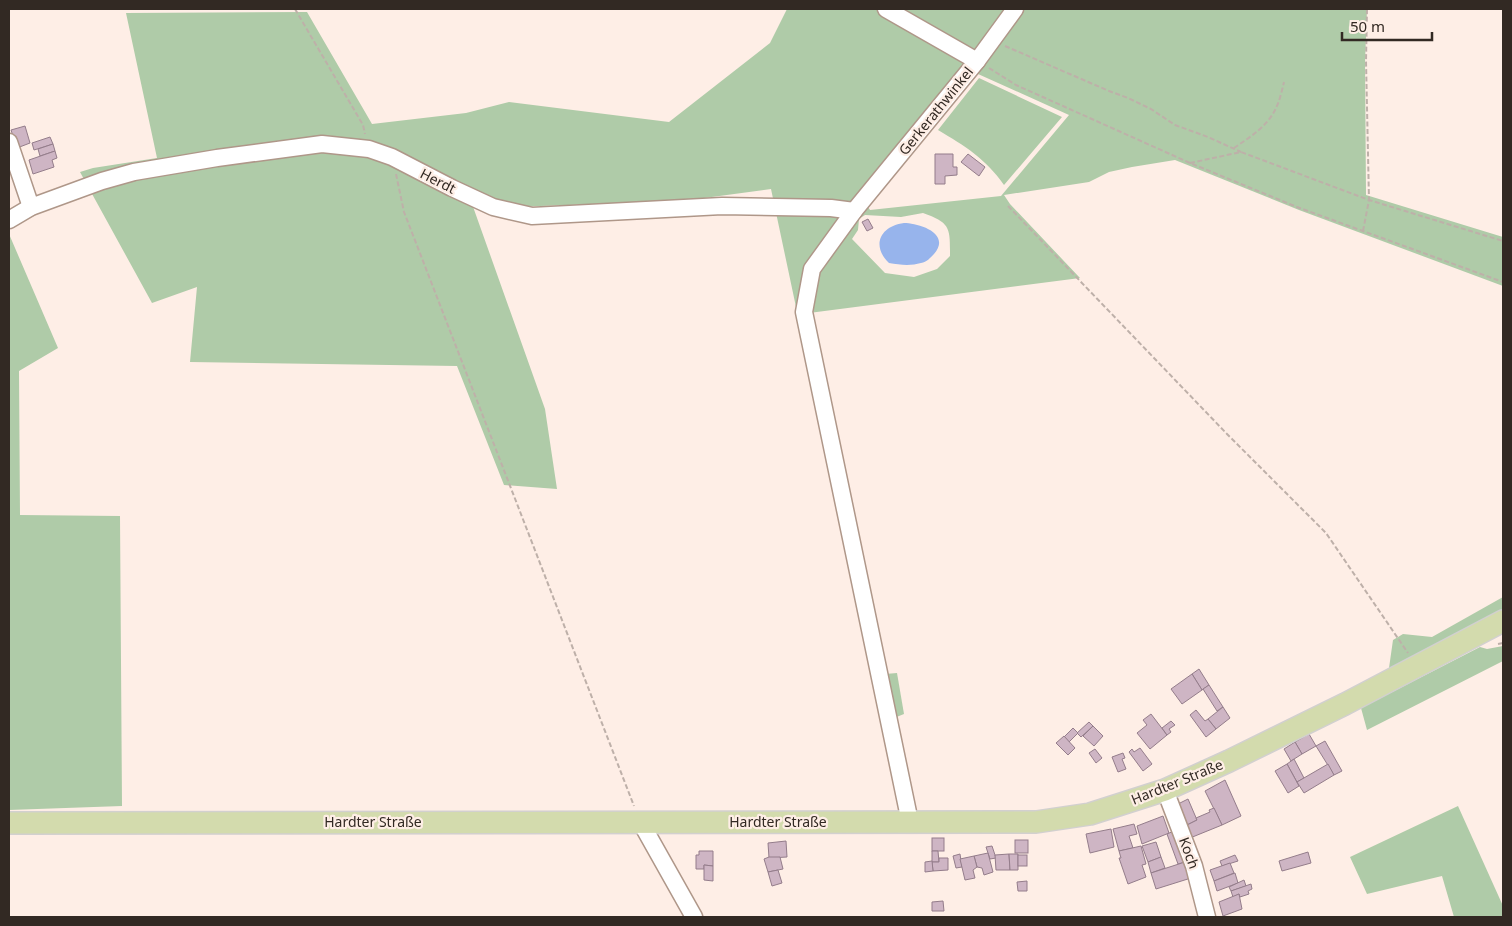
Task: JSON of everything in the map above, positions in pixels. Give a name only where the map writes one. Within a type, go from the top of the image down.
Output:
[{"type":"main road","name":"Hardter Straße","points":[[9,823],[1036,822],[1090,814],[1165,790],[1229,761],[1503,621]]},
{"type":"street","points":[[886,9],[977,61]]},
{"type":"street","name":"Gerkerathwinkel","points":[[910,822],[804,312],[812,269],[854,211],[977,61],[1015,9]]},
{"type":"street","points":[[9,142],[31,207]]},
{"type":"street","name":"Herdt","points":[[9,220],[31,207],[134,172],[217,158],[322,144],[368,149],[392,157],[493,207],[532,216],[722,206],[831,208],[854,211]]},
{"type":"street","name":"Koch","points":[[1165,790],[1194,866],[1208,917]]},
{"type":"street","points":[[640,822],[694,917]]},
{"type":"path","points":[[295,9],[363,125],[368,149]]},
{"type":"path","points":[[1363,231],[1369,200],[1366,61],[1367,9]]},
{"type":"path","points":[[992,40],[1128,98],[1151,109],[1176,125],[1242,152],[1369,200],[1503,241]]},
{"type":"path","points":[[977,61],[1016,85],[1190,163],[1297,207],[1503,282]]},
{"type":"path","points":[[1234,148],[1260,129],[1272,115],[1277,107],[1284,82]]},
{"type":"path","points":[[1190,163],[1242,152]]},
{"type":"path","points":[[392,157],[404,212],[640,822]]},
{"type":"path","points":[[1008,206],[1227,434],[1326,533],[1418,666]]},
{"type":"green space","points":[[787,9],[1367,9],[1365,63],[1366,195],[1503,237],[1503,286],[1299,210],[1175,160],[1109,172],[1089,182],[1004,195],[1010,204],[1080,278],[809,313],[796,307],[771,189],[682,201],[512,207],[466,187],[545,409],[557,489],[504,485],[457,366],[190,362],[197,287],[152,303],[80,172],[93,168],[157,158],[126,13],[307,12],[372,124],[466,113],[509,102],[669,122],[770,43]],"holes":[[[978,74],[1069,115],[1001,196],[870,210],[867,205]],[[923,213],[939,220],[944,224],[949,233],[950,256],[937,269],[914,277],[885,273],[852,239],[858,230],[859,219],[865,215],[901,217]]]},
{"type":"green space","points":[[979,78],[1062,117],[1004,185],[990,168],[974,154],[938,130]]},
{"type":"green space","points":[[9,234],[58,348],[19,371],[20,515],[120,516],[122,806],[9,810]]},
{"type":"green space","points":[[1503,597],[1503,614],[1385,675],[1389,668],[1393,640],[1403,634],[1432,637]]},
{"type":"green space","points":[[1503,646],[1503,661],[1367,730],[1361,708],[1480,647],[1487,649]]},
{"type":"green space","points":[[897,673],[904,714],[894,718],[885,674]]},
{"type":"green space","points":[[1458,806],[1503,906],[1503,917],[1454,917],[1442,876],[1367,894],[1350,857]]},
{"type":"water","points":[[904,223],[924,227],[936,235],[939,240],[938,247],[927,261],[913,265],[901,265],[889,263],[883,257],[880,244],[884,232],[889,228]]},
{"type":"building","points":[[25,126],[30,143],[17,148],[11,130]]},
{"type":"building","points":[[50,137],[53,144],[34,150],[32,143]]},
{"type":"building","points":[[53,144],[55,151],[40,156],[38,149]]},
{"type":"building","points":[[55,151],[57,158],[52,160],[54,167],[33,174],[29,160]]},
{"type":"building","points":[[935,154],[953,154],[953,167],[957,167],[957,175],[945,176],[945,184],[935,184]]},
{"type":"building","points":[[968,154],[985,167],[979,176],[961,162]]},
{"type":"building","points":[[868,219],[873,228],[867,231],[862,222]]},
{"type":"building","points":[[1199,669],[1209,685],[1202,690],[1192,674]]},
{"type":"building","points":[[1192,674],[1202,690],[1182,704],[1171,689]]},
{"type":"building","points":[[1209,685],[1223,707],[1217,711],[1203,689]]},
{"type":"building","points":[[1223,707],[1230,718],[1216,729],[1208,719]]},
{"type":"building","points":[[1196,710],[1205,721],[1208,719],[1216,729],[1206,737],[1190,715]]},
{"type":"building","points":[[1151,714],[1167,735],[1150,749],[1137,733],[1147,725],[1143,720]]},
{"type":"building","points":[[1171,721],[1175,725],[1169,729],[1171,732],[1167,735],[1162,728]]},
{"type":"building","points":[[1089,722],[1093,726],[1081,737],[1077,733]]},
{"type":"building","points":[[1093,726],[1103,736],[1094,746],[1083,736]]},
{"type":"building","points":[[1073,728],[1078,733],[1069,742],[1064,737]]},
{"type":"building","points":[[1309,734],[1316,746],[1302,754],[1295,742]]},
{"type":"building","points":[[1064,736],[1075,748],[1068,755],[1056,743]]},
{"type":"building","points":[[1325,741],[1342,771],[1334,775],[1316,746]]},
{"type":"building","points":[[1295,742],[1302,754],[1291,761],[1284,749]]},
{"type":"building","points":[[1140,748],[1152,764],[1143,771],[1129,752],[1132,749],[1134,752]]},
{"type":"building","points":[[1095,749],[1102,758],[1096,763],[1089,753]]},
{"type":"building","points":[[1123,753],[1125,758],[1122,759],[1126,769],[1118,772],[1112,757]]},
{"type":"building","points":[[1294,759],[1304,778],[1297,782],[1287,764]]},
{"type":"building","points":[[1287,764],[1299,786],[1288,793],[1275,771]]},
{"type":"building","points":[[1328,764],[1334,775],[1304,793],[1297,782]]},
{"type":"building","points":[[1225,780],[1241,816],[1222,825],[1205,791]]},
{"type":"building","points":[[1188,799],[1197,820],[1185,826],[1176,805]]},
{"type":"building","points":[[1214,808],[1222,825],[1190,838],[1185,826]]},
{"type":"building","points":[[1163,816],[1169,833],[1142,844],[1137,826]]},
{"type":"building","points":[[1134,824],[1137,834],[1129,836],[1133,848],[1119,851],[1113,829]]},
{"type":"building","points":[[1111,829],[1114,847],[1090,853],[1086,834]]},
{"type":"building","points":[[1174,831],[1185,862],[1178,864],[1167,834]]},
{"type":"building","points":[[932,838],[944,838],[944,851],[932,851]]},
{"type":"building","points":[[1015,840],[1028,840],[1028,853],[1015,853]]},
{"type":"building","points":[[786,841],[787,857],[769,858],[768,843]]},
{"type":"building","points":[[1156,842],[1161,857],[1148,862],[1142,846]]},
{"type":"building","points":[[992,846],[996,858],[990,859],[986,847]]},
{"type":"building","points":[[1141,846],[1146,864],[1142,865],[1146,877],[1128,884],[1119,858],[1121,858],[1119,851]]},
{"type":"building","points":[[699,851],[713,851],[713,866],[704,865],[704,869],[696,869],[696,855],[699,855]]},
{"type":"building","points":[[932,851],[938,851],[939,862],[932,862]]},
{"type":"building","points":[[1308,852],[1311,863],[1282,871],[1279,861]]},
{"type":"building","points":[[988,853],[993,872],[984,875],[982,868],[977,867],[974,856]]},
{"type":"building","points":[[960,854],[962,867],[956,868],[953,856]]},
{"type":"building","points":[[1009,854],[1010,870],[996,870],[995,855]]},
{"type":"building","points":[[1009,854],[1018,854],[1018,870],[1010,870]]},
{"type":"building","points":[[1018,855],[1027,855],[1027,866],[1018,866]]},
{"type":"building","points":[[1235,855],[1238,861],[1222,866],[1220,861]]},
{"type":"building","points":[[974,856],[977,867],[973,870],[975,878],[965,880],[960,859]]},
{"type":"building","points":[[780,857],[783,869],[768,872],[764,859]]},
{"type":"building","points":[[1161,857],[1165,868],[1151,873],[1148,862]]},
{"type":"building","points":[[939,858],[948,858],[948,870],[933,871],[932,862],[939,862]]},
{"type":"building","points":[[932,861],[933,871],[925,872],[925,862]]},
{"type":"building","points":[[1185,862],[1191,878],[1156,889],[1151,873]]},
{"type":"building","points":[[1230,863],[1234,873],[1214,881],[1210,870]]},
{"type":"building","points":[[704,865],[713,866],[713,881],[704,880]]},
{"type":"building","points":[[778,870],[782,883],[772,886],[768,872]]},
{"type":"building","points":[[1235,873],[1238,883],[1217,891],[1214,881]]},
{"type":"building","points":[[1244,880],[1246,886],[1231,891],[1229,887]]},
{"type":"building","points":[[1027,881],[1027,891],[1018,891],[1017,882]]},
{"type":"building","points":[[1251,884],[1252,889],[1248,891],[1249,894],[1240,897],[1239,894],[1233,897],[1231,891]]},
{"type":"building","points":[[1239,894],[1242,909],[1223,916],[1219,902]]},
{"type":"building","points":[[943,901],[944,911],[932,911],[932,902]]}]
